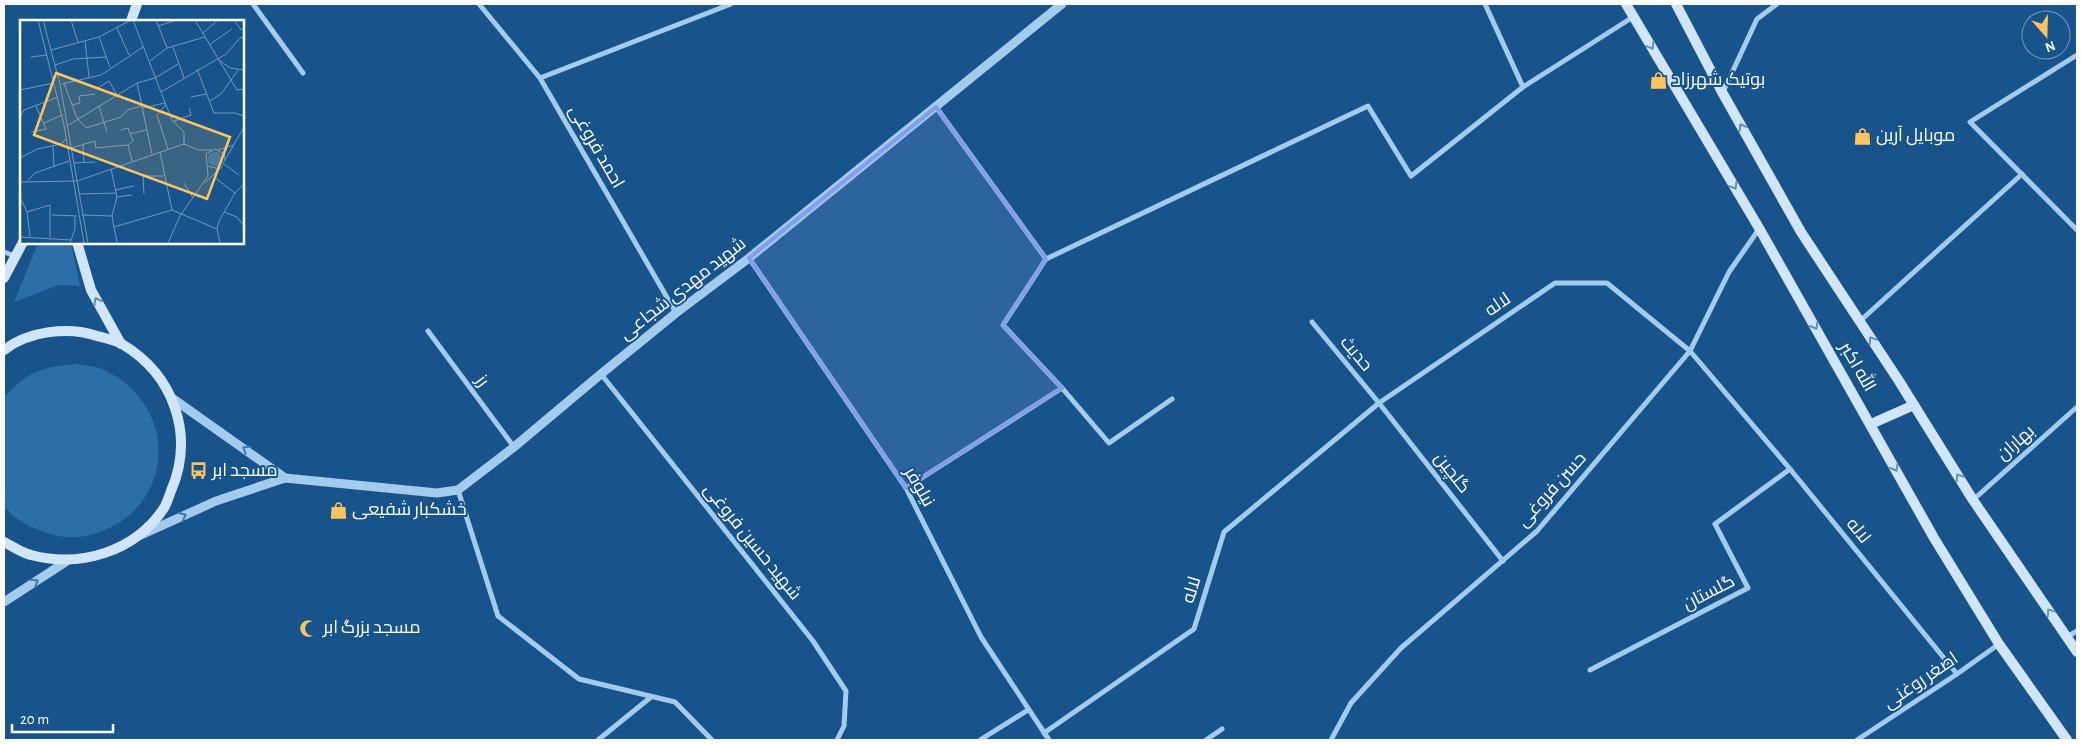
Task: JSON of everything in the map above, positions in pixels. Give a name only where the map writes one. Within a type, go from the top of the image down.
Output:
[{"type":"main road","points":[[131,20],[137,4]]},
{"type":"main road","name":"الله اکبر","points":[[1626,4],[1759,228],[1934,538],[1998,644],[2067,740]]},
{"type":"main road","name":"الله اکبر","points":[[1676,4],[1722,92],[1801,232],[1914,405],[1973,500],[2077,652]]},
{"type":"main road","points":[[4,278],[22,244]]},
{"type":"main road","points":[[78,244],[91,290],[121,344]]},
{"type":"main road","points":[[4,350],[11,344],[47,332],[85,331],[121,344],[151,367],[172,398],[182,435],[179,473],[164,508],[138,536],[105,554],[67,561],[29,555],[4,542]]},
{"type":"main road","points":[[1871,424],[1914,405]]},
{"type":"street","points":[[253,4],[303,73]]},
{"type":"street","name":"احمد فروغی","points":[[479,4],[540,78],[676,313]]},
{"type":"street","points":[[540,78],[731,4]]},
{"type":"street","name":"شهید مهدی شجاعی","points":[[458,490],[676,313],[749,258],[1062,4]]},
{"type":"street","points":[[1485,4],[1523,86]]},
{"type":"street","points":[[1722,92],[1757,19],[1777,4]]},
{"type":"street","points":[[1172,399],[1108,443],[1062,388],[1003,325],[1046,260],[1368,106],[1410,176],[1523,86],[1633,17]]},
{"type":"street","points":[[2077,55],[1970,122],[2077,230]]},
{"type":"street","points":[[936,107],[1046,260]]},
{"type":"street","points":[[1860,322],[2022,174]]},
{"type":"street","name":"حسن فروغی","points":[[1333,739],[1351,703],[1401,648],[1537,531],[1690,351],[1729,272],[1759,228]]},
{"type":"street","points":[[4,252],[15,256]]},
{"type":"street","name":"نیلوفر","points":[[749,258],[906,488],[981,637],[1049,740]]},
{"type":"street","name":"لاله","points":[[1044,733],[1194,629],[1224,532],[1379,403],[1554,283],[1607,282],[1690,351],[1790,469],[1957,674]]},
{"type":"street","name":"حدیث","points":[[1312,322],[1379,403]]},
{"type":"street","name":"رز","points":[[428,331],[514,446]]},
{"type":"street","name":"شهید حسین فروغی","points":[[600,374],[813,641],[846,690],[844,726],[837,740]]},
{"type":"street","points":[[906,488],[1062,388]]},
{"type":"street","points":[[172,398],[286,478]]},
{"type":"street","name":"گلچین","points":[[1379,403],[1503,560]]},
{"type":"street","name":"بهاران","points":[[1973,500],[2077,407]]},
{"type":"street","name":"گلستان","points":[[1590,670],[1748,588],[1715,524],[1790,469]]},
{"type":"street","points":[[138,536],[216,501],[286,478],[437,493],[458,490],[498,616],[579,679],[675,702],[712,740]]},
{"type":"street","points":[[4,602],[67,561]]},
{"type":"street","points":[[2067,637],[2077,631]]},
{"type":"street","name":"اصغر روغنی","points":[[1858,740],[1957,674],[1998,644]]},
{"type":"street","points":[[598,740],[652,696]]},
{"type":"street","points":[[980,740],[1028,710]]},
{"type":"street","points":[[1206,740],[1222,729]]},
{"type":"highlighted area","points":[[936,107],[1046,259],[1003,325],[1062,388],[906,488],[749,258]]},
{"type":"shaded area","points":[[38,244],[71,244],[80,286],[59,285],[14,302]]},
{"type":"shaded area","points":[[77,364],[103,369],[130,387],[146,407],[156,430],[158,454],[154,478],[143,500],[125,518],[100,532],[79,537],[65,537],[28,525],[17,519],[4,506],[4,397],[21,381],[36,372]]},
{"type":"place","name":"بوتیک شهرزاد","points":[[1658,80]]},
{"type":"place","name":"موبایل آرین","points":[[1862,136]]},
{"type":"place","name":"مسجد ابر","points":[[198,471]]},
{"type":"place","name":"خشکبار شفیعی","points":[[338,510]]},
{"type":"place","name":"مسجد بزرگ ابر","points":[[309,628]]}]
